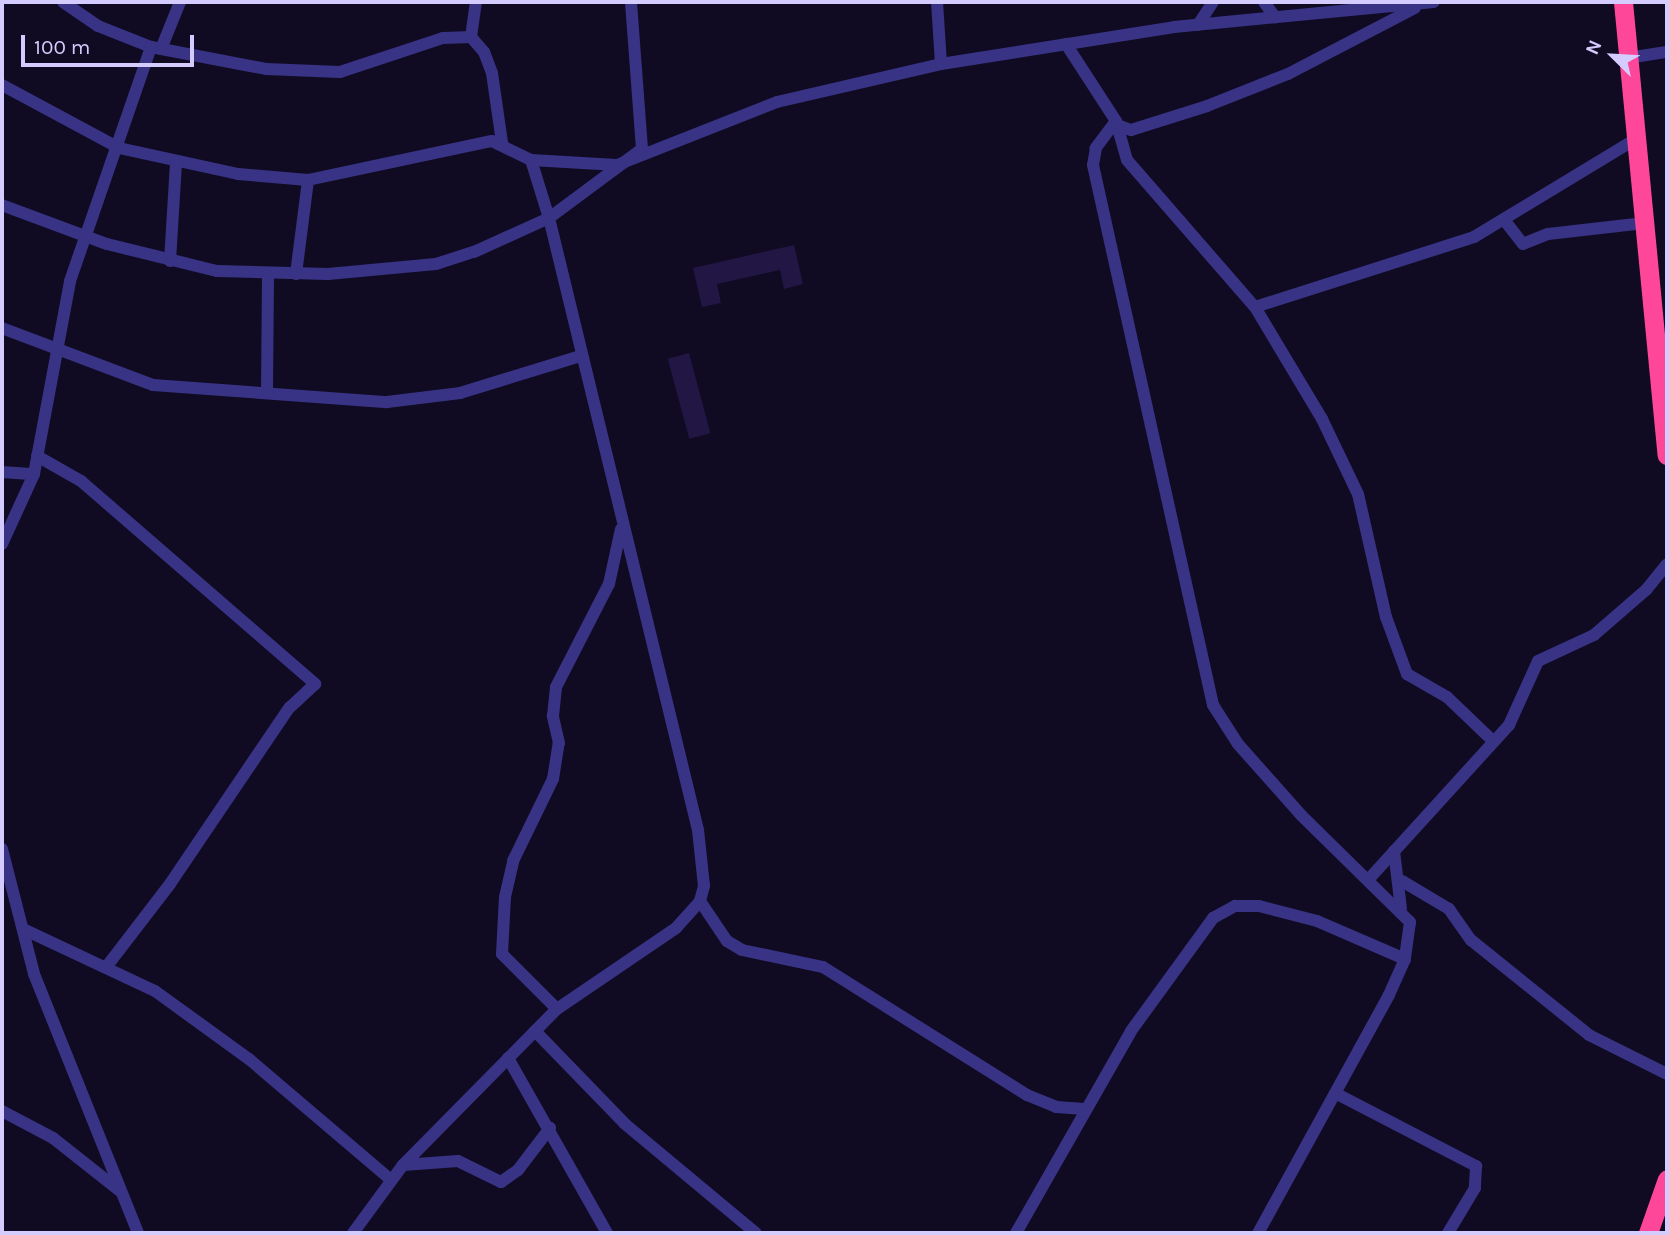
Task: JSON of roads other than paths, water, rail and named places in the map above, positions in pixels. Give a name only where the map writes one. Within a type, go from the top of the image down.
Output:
[{"type":"highway","points":[[1623,2],[1667,455]]},
{"type":"highway","points":[[1648,1233],[1667,1179]]},
{"type":"street","points":[[63,2],[98,26],[156,48],[321,74],[443,38],[471,37]]},
{"type":"street","points":[[2,544],[34,474],[54,349],[83,236],[156,48],[180,2]]},
{"type":"street","points":[[476,2],[471,37],[484,52],[492,73],[502,142]]},
{"type":"street","points":[[2,205],[83,236],[170,261],[268,275],[436,264],[509,240],[550,218],[617,165],[637,154],[643,143],[631,2]]},
{"type":"street","points":[[937,2],[941,64]]},
{"type":"street","points":[[1198,25],[1213,2]]},
{"type":"street","points":[[1264,2],[1275,17]]},
{"type":"street","points":[[2,85],[119,148],[176,163],[308,180],[502,142],[531,160],[617,165],[777,102],[941,64],[1198,25],[1429,3]]},
{"type":"street","points":[[1117,125],[1131,130],[1219,101],[1288,74],[1429,3]]},
{"type":"street","points":[[1066,44],[1117,125],[1127,160],[1255,307],[1304,384],[1358,494],[1386,617],[1407,674],[1441,693],[1493,741]]},
{"type":"street","points":[[1628,58],[1667,52]]},
{"type":"street","points":[[1117,125],[1099,144],[1093,166],[1213,705],[1238,744],[1368,880],[1401,909],[1410,922],[1405,959],[1337,1094],[1258,1233]]},
{"type":"street","points":[[1255,307],[1435,253],[1505,221],[1636,139]]},
{"type":"street","points":[[354,1233],[403,1165],[557,1009],[676,928],[700,901],[705,870],[698,830],[580,356],[550,218],[531,160]]},
{"type":"street","points":[[170,261],[176,163]]},
{"type":"street","points":[[296,274],[308,180]]},
{"type":"street","points":[[1505,221],[1523,244],[1548,233],[1644,223]]},
{"type":"street","points":[[267,392],[268,275]]},
{"type":"street","points":[[2,328],[153,385],[426,400],[580,356]]},
{"type":"street","points":[[37,456],[81,481],[315,684],[289,708],[170,884],[107,966]]},
{"type":"street","points":[[2,472],[34,474]]},
{"type":"street","points":[[557,1009],[502,954],[505,897],[513,861],[553,779],[559,743],[553,716],[556,687],[609,584],[622,526]]},
{"type":"street","points":[[1368,880],[1512,720],[1538,661],[1594,635],[1646,590],[1667,564]]},
{"type":"street","points":[[2,849],[34,974],[138,1233]]},
{"type":"street","points":[[1394,851],[1402,881],[1401,909]]},
{"type":"street","points":[[1402,881],[1449,909],[1471,940],[1589,1035],[1667,1074]]},
{"type":"street","points":[[700,901],[727,941],[742,950],[823,967],[1027,1095],[1056,1107],[1085,1109]]},
{"type":"street","points":[[1016,1233],[1085,1109],[1179,959],[1203,927],[1228,909],[1259,906],[1300,916],[1405,959]]},
{"type":"street","points":[[23,929],[107,966],[211,1030],[391,1180]]},
{"type":"street","points":[[535,1031],[625,1124],[747,1231]]},
{"type":"street","points":[[508,1058],[607,1233]]},
{"type":"street","points":[[1337,1094],[1476,1166],[1475,1188],[1448,1233]]},
{"type":"street","points":[[2,1111],[53,1139],[121,1191]]},
{"type":"street","points":[[403,1165],[458,1161],[501,1182],[519,1170],[550,1128]]}]
